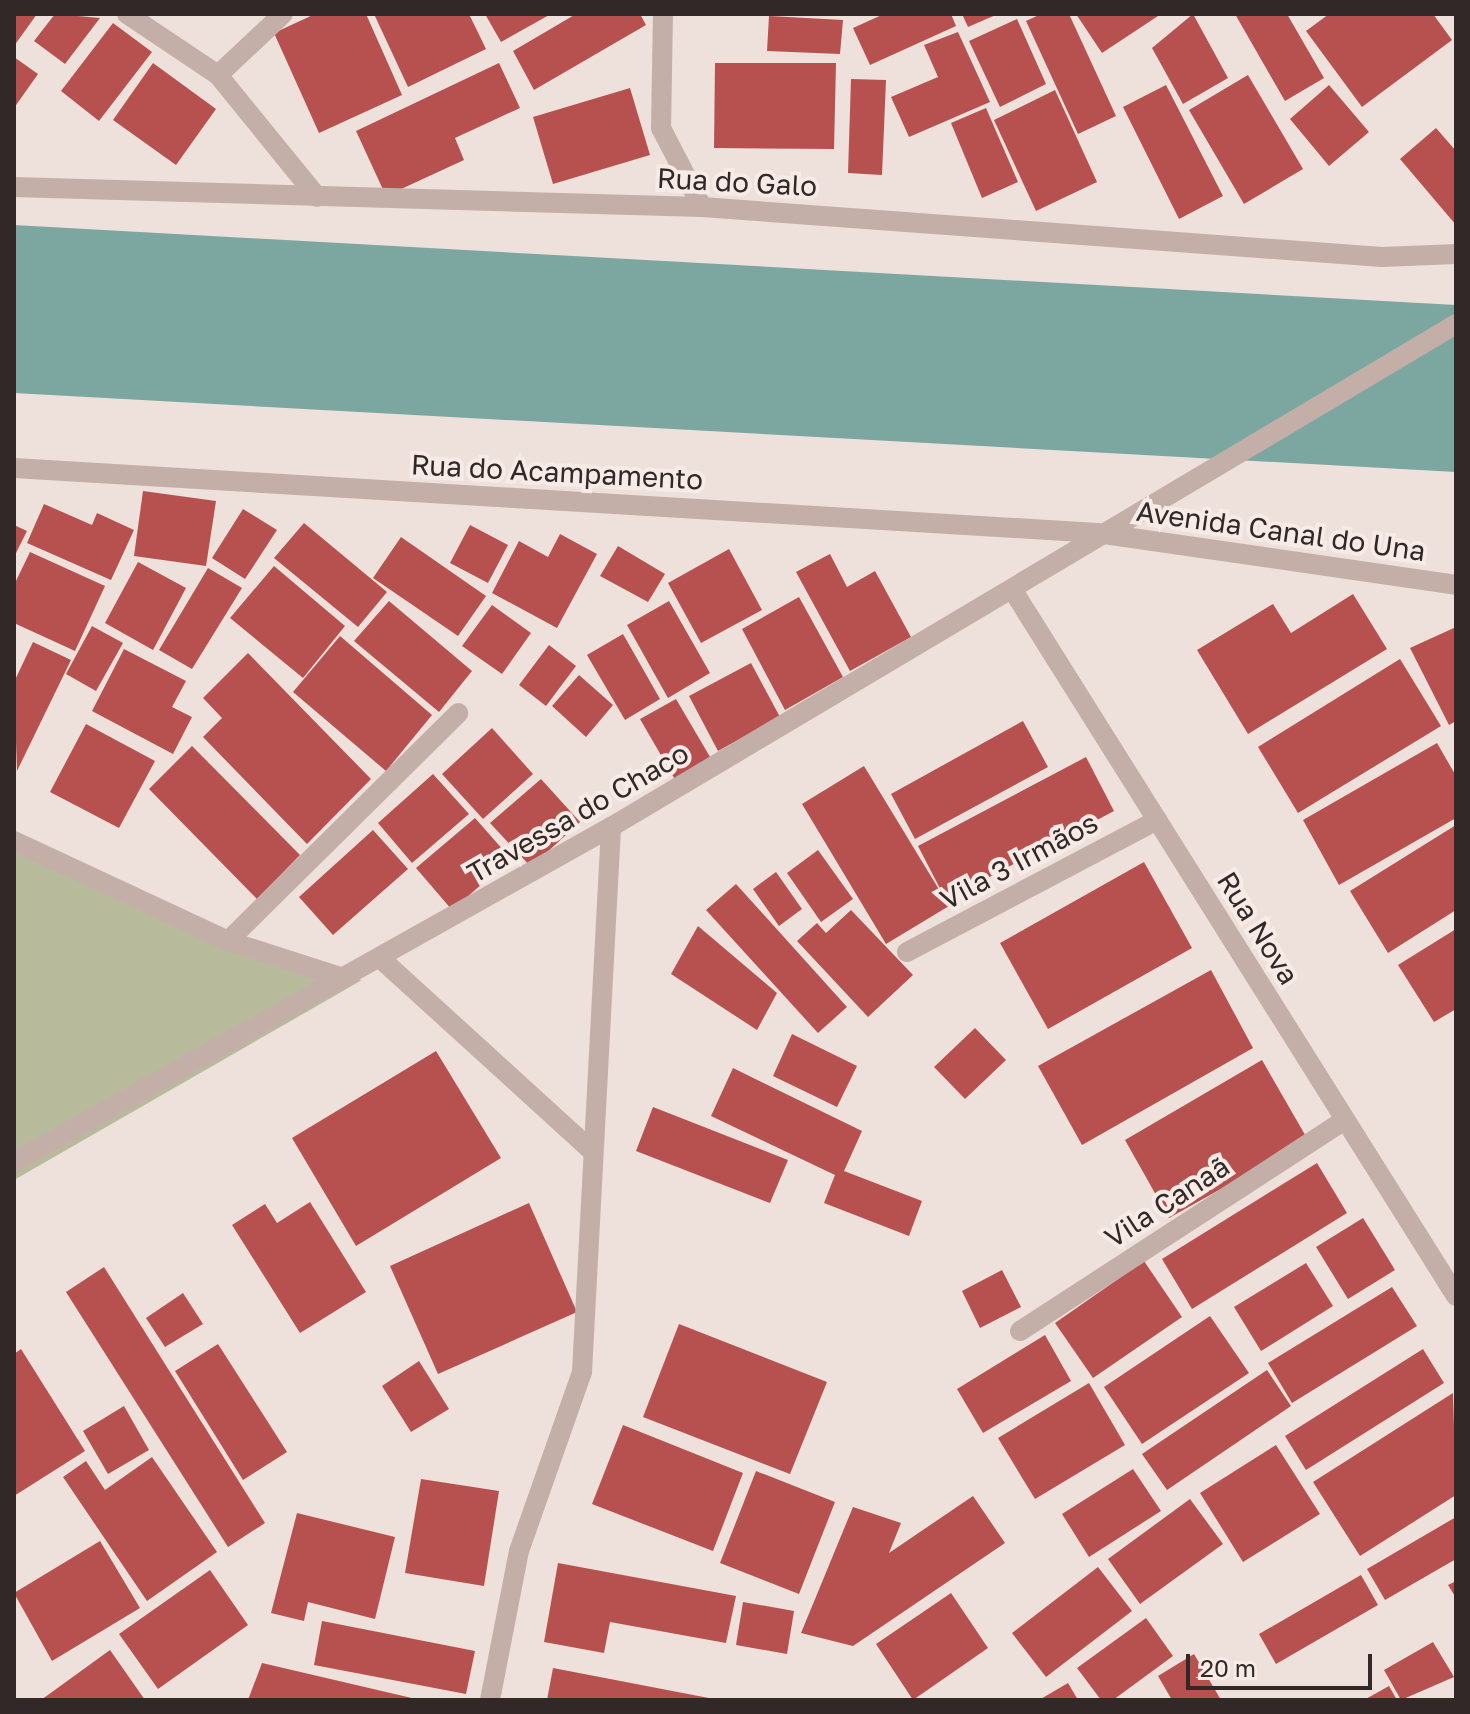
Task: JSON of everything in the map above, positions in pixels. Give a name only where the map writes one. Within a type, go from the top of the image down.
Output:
[{"type":"street","points":[[127,14],[218,75],[317,197]]},
{"type":"street","points":[[218,75],[283,14]]},
{"type":"street","points":[[663,14],[661,128],[702,207]]},
{"type":"street","name":"Rua do Galo","points":[[14,187],[702,207],[1382,257],[1456,254]]},
{"type":"street","name":"Travessa do Chaco","points":[[14,1162],[611,827],[1012,589],[1097,533],[1163,501],[1456,324]]},
{"type":"street","name":"Rua do Acampamento","points":[[14,468],[1097,533]]},
{"type":"street","name":"Avenida Canal do Una","points":[[1097,533],[1456,585]]},
{"type":"street","name":"Rua Nova","points":[[1012,589],[1456,1296]]},
{"type":"street","points":[[228,941],[458,713]]},
{"type":"street","name":"Vila 3 Irmãos","points":[[907,952],[1157,820]]},
{"type":"street","points":[[490,1700],[519,1551],[582,1372],[591,1150],[611,827]]},
{"type":"street","points":[[14,841],[228,941],[340,977]]},
{"type":"street","points":[[380,958],[591,1150]]},
{"type":"street","name":"Vila Canaã","points":[[1020,1331],[1345,1120]]},
{"type":"green space","points":[[14,841],[302,975],[362,980],[14,1180]]},
{"type":"water","points":[[14,225],[1456,305],[1456,472],[14,393]]},
{"type":"building","points":[[14,14],[37,14],[14,46]]},
{"type":"building","points":[[55,14],[100,18],[65,64],[34,41]]},
{"type":"building","points":[[315,14],[366,14],[402,95],[319,133],[274,33]]},
{"type":"building","points":[[374,14],[469,14],[486,49],[408,87]]},
{"type":"building","points":[[485,14],[551,14],[501,42]]},
{"type":"building","points":[[576,14],[640,14],[646,25],[534,90],[513,51]]},
{"type":"building","points":[[884,14],[951,14],[956,26],[870,65],[853,28]]},
{"type":"building","points":[[962,14],[998,14],[968,27]]},
{"type":"building","points":[[1041,14],[1069,14],[1116,116],[1078,134],[1026,21]]},
{"type":"building","points":[[1076,14],[1157,14],[1158,16],[1102,53]]},
{"type":"building","points":[[1193,14],[1228,78],[1183,104],[1152,48]]},
{"type":"building","points":[[1235,14],[1287,14],[1324,78],[1285,101]]},
{"type":"building","points":[[1329,14],[1433,14],[1452,40],[1362,107],[1306,31]]},
{"type":"building","points":[[769,16],[843,20],[840,54],[767,51]]},
{"type":"building","points":[[1017,19],[1046,84],[1000,107],[969,41]]},
{"type":"building","points":[[113,23],[152,52],[99,121],[61,91]]},
{"type":"building","points":[[958,32],[990,102],[909,137],[891,97],[938,77],[924,45]]},
{"type":"building","points":[[14,57],[38,74],[14,108]]},
{"type":"building","points":[[153,63],[216,109],[176,165],[113,120]]},
{"type":"building","points":[[499,63],[520,108],[455,138],[464,160],[386,196],[356,131]]},
{"type":"building","points":[[715,63],[836,63],[834,149],[714,148]]},
{"type":"building","points":[[1248,75],[1303,169],[1244,204],[1189,110]]},
{"type":"building","points":[[851,79],[886,80],[882,175],[848,173]]},
{"type":"building","points":[[1166,85],[1223,196],[1179,219],[1123,107]]},
{"type":"building","points":[[1329,85],[1369,132],[1329,166],[1290,119]]},
{"type":"building","points":[[630,88],[650,155],[553,184],[533,117]]},
{"type":"building","points":[[1055,90],[1097,182],[1036,211],[994,120]]},
{"type":"building","points":[[986,108],[1018,182],[982,198],[951,123]]},
{"type":"building","points":[[1436,128],[1456,151],[1456,225],[1400,159]]},
{"type":"building","points":[[143,491],[216,501],[206,566],[134,556]]},
{"type":"building","points":[[44,504],[92,525],[97,513],[134,530],[111,580],[27,543]]},
{"type":"building","points":[[243,509],[277,530],[245,579],[212,558]]},
{"type":"building","points":[[304,523],[387,592],[358,627],[274,558]]},
{"type":"building","points":[[14,525],[27,531],[14,557]]},
{"type":"building","points":[[470,525],[508,545],[488,583],[450,563]]},
{"type":"building","points":[[560,534],[597,554],[557,628],[492,593],[519,541],[548,557]]},
{"type":"building","points":[[401,537],[486,596],[458,636],[373,578]]},
{"type":"building","points":[[618,546],[665,574],[648,602],[600,576]]},
{"type":"building","points":[[729,549],[762,610],[701,643],[668,583]]},
{"type":"building","points":[[30,552],[105,586],[75,651],[14,623],[14,585]]},
{"type":"building","points":[[830,554],[847,587],[875,571],[911,637],[850,671],[796,572]]},
{"type":"building","points":[[138,562],[186,588],[153,650],[105,623]]},
{"type":"building","points":[[274,566],[345,626],[303,678],[230,618]]},
{"type":"building","points":[[208,568],[242,588],[192,669],[159,650]]},
{"type":"building","points":[[1353,594],[1387,649],[1248,734],[1197,650],[1273,604],[1291,633]]},
{"type":"building","points":[[799,597],[843,677],[785,710],[742,629]]},
{"type":"building","points":[[389,601],[472,671],[439,712],[354,641]]},
{"type":"building","points":[[669,601],[710,673],[668,698],[627,625]]},
{"type":"building","points":[[492,605],[531,633],[502,674],[462,646]]},
{"type":"building","points":[[92,626],[123,643],[96,691],[66,674]]},
{"type":"building","points":[[1456,627],[1456,721],[1449,725],[1410,648]]},
{"type":"building","points":[[623,634],[660,699],[625,720],[587,655]]},
{"type":"building","points":[[340,636],[432,715],[386,771],[293,692]]},
{"type":"building","points":[[33,642],[71,660],[17,771],[14,682]]},
{"type":"building","points":[[549,645],[576,666],[546,706],[519,685]]},
{"type":"building","points":[[124,649],[186,681],[172,707],[192,717],[173,754],[92,711]]},
{"type":"building","points":[[248,653],[371,779],[307,844],[203,737],[222,718],[203,698]]},
{"type":"building","points":[[1400,659],[1441,726],[1298,813],[1258,747]]},
{"type":"building","points":[[751,663],[780,717],[718,751],[689,696]]},
{"type":"building","points":[[579,675],[613,705],[586,737],[552,706]]},
{"type":"building","points":[[676,699],[713,762],[677,783],[640,719]]},
{"type":"building","points":[[1023,721],[1048,767],[915,839],[891,794]]},
{"type":"building","points":[[86,724],[155,761],[119,828],[50,792]]},
{"type":"building","points":[[492,728],[533,774],[483,819],[442,774]]},
{"type":"building","points":[[1437,743],[1456,776],[1456,818],[1339,885],[1303,820]]},
{"type":"building","points":[[192,746],[300,855],[257,899],[149,789]]},
{"type":"building","points":[[1086,757],[1114,811],[946,900],[918,846]]},
{"type":"building","points":[[864,766],[949,906],[886,944],[802,804]]},
{"type":"building","points":[[433,774],[469,814],[412,863],[378,823]]},
{"type":"building","points":[[541,779],[580,822],[531,867],[490,823]]},
{"type":"building","points":[[475,818],[511,859],[452,910],[416,868]]},
{"type":"building","points":[[1456,825],[1456,910],[1388,953],[1350,891]]},
{"type":"building","points":[[373,830],[408,869],[333,935],[299,897]]},
{"type":"building","points":[[818,850],[853,899],[821,922],[787,873]]},
{"type":"building","points":[[1144,862],[1192,948],[1048,1029],[1000,943]]},
{"type":"building","points":[[776,872],[802,909],[779,926],[753,889]]},
{"type":"building","points":[[736,884],[847,1007],[818,1033],[706,910]]},
{"type":"building","points":[[851,910],[913,975],[868,1017],[797,941],[817,923],[826,933]]},
{"type":"building","points":[[698,926],[777,993],[757,1030],[671,974]]},
{"type":"building","points":[[1456,929],[1456,1009],[1434,1022],[1398,965]]},
{"type":"building","points":[[1211,970],[1253,1048],[1082,1145],[1038,1066]]},
{"type":"building","points":[[975,1028],[1006,1060],[965,1099],[934,1067]]},
{"type":"building","points":[[792,1034],[857,1066],[837,1107],[773,1076]]},
{"type":"building","points":[[436,1051],[501,1158],[356,1246],[292,1138]]},
{"type":"building","points":[[1262,1060],[1308,1140],[1169,1218],[1125,1140]]},
{"type":"building","points":[[733,1068],[862,1131],[844,1171],[922,1201],[909,1236],[824,1203],[835,1175],[711,1116]]},
{"type":"building","points":[[653,1107],[788,1160],[770,1203],[636,1151]]},
{"type":"building","points":[[1317,1163],[1347,1213],[1192,1309],[1162,1259]]},
{"type":"building","points":[[310,1202],[366,1292],[300,1333],[232,1225],[265,1204],[277,1223]]},
{"type":"building","points":[[529,1203],[577,1312],[438,1374],[390,1266]]},
{"type":"building","points":[[1363,1218],[1395,1270],[1348,1299],[1316,1247]]},
{"type":"building","points":[[1144,1261],[1182,1317],[1093,1378],[1055,1323]]},
{"type":"building","points":[[1306,1263],[1333,1306],[1261,1351],[1234,1307]]},
{"type":"building","points":[[104,1267],[265,1523],[228,1547],[66,1292]]},
{"type":"building","points":[[1002,1270],[1021,1307],[980,1328],[962,1291]]},
{"type":"building","points":[[1392,1287],[1417,1326],[1292,1403],[1268,1363]]},
{"type":"building","points":[[183,1293],[203,1324],[165,1347],[146,1318]]},
{"type":"building","points":[[1210,1316],[1249,1373],[1142,1444],[1104,1387]]},
{"type":"building","points":[[679,1324],[827,1382],[790,1474],[643,1417]]},
{"type":"building","points":[[1045,1335],[1071,1381],[983,1433],[957,1389]]},
{"type":"building","points":[[218,1344],[287,1452],[243,1480],[175,1371]]},
{"type":"building","points":[[21,1349],[85,1451],[14,1496],[14,1354]]},
{"type":"building","points":[[1423,1349],[1444,1383],[1306,1470],[1285,1436]]},
{"type":"building","points":[[419,1361],[449,1409],[411,1432],[382,1386]]},
{"type":"building","points":[[1267,1370],[1291,1406],[1167,1490],[1142,1454]]},
{"type":"building","points":[[1089,1383],[1125,1445],[1035,1499],[998,1438]]},
{"type":"building","points":[[1453,1393],[1456,1495],[1360,1556],[1313,1482]]},
{"type":"building","points":[[124,1406],[149,1450],[108,1474],[83,1431]]},
{"type":"building","points":[[623,1425],[743,1473],[713,1551],[592,1504]]},
{"type":"building","points":[[1276,1445],[1320,1514],[1243,1562],[1200,1493]]},
{"type":"building","points":[[152,1457],[217,1552],[147,1601],[63,1477],[86,1461],[105,1490]]},
{"type":"building","points":[[1133,1469],[1161,1511],[1089,1557],[1062,1514]]},
{"type":"building","points":[[756,1471],[835,1502],[799,1594],[720,1563]]},
{"type":"building","points":[[421,1479],[499,1491],[484,1586],[405,1573]]},
{"type":"building","points":[[973,1496],[1005,1543],[853,1646],[801,1633],[853,1507],[901,1523],[889,1553]]},
{"type":"building","points":[[1190,1499],[1223,1544],[1140,1604],[1108,1559]]},
{"type":"building","points":[[297,1513],[395,1537],[375,1619],[308,1602],[304,1621],[271,1613]]},
{"type":"building","points":[[1456,1517],[1456,1559],[1385,1600],[1367,1569]]},
{"type":"building","points":[[100,1541],[140,1608],[52,1661],[14,1593]]},
{"type":"building","points":[[558,1563],[736,1596],[726,1643],[610,1622],[604,1653],[544,1642]]},
{"type":"building","points":[[1098,1567],[1132,1611],[1046,1677],[1012,1633]]},
{"type":"building","points":[[210,1570],[248,1625],[158,1689],[119,1634]]},
{"type":"building","points":[[1361,1575],[1378,1605],[1276,1664],[1259,1634]]},
{"type":"building","points":[[1456,1581],[1456,1598],[1448,1585]]},
{"type":"building","points":[[951,1593],[988,1648],[913,1700],[876,1644]]},
{"type":"building","points":[[743,1602],[794,1611],[787,1654],[736,1645]]},
{"type":"building","points":[[1146,1618],[1173,1656],[1113,1700],[1101,1700],[1077,1668]]},
{"type":"building","points":[[322,1621],[475,1651],[466,1694],[314,1665]]},
{"type":"building","points":[[1433,1642],[1454,1677],[1401,1700],[1384,1670]]},
{"type":"building","points":[[110,1650],[145,1700],[41,1700]]},
{"type":"building","points":[[1194,1654],[1221,1700],[1172,1700],[1158,1676]]},
{"type":"building","points":[[262,1663],[416,1699],[416,1700],[248,1700]]},
{"type":"building","points":[[553,1668],[714,1699],[547,1700]]},
{"type":"building","points":[[1068,1683],[1078,1700],[1039,1700]]},
{"type":"building","points":[[1389,1686],[1397,1700],[1364,1700]]}]
